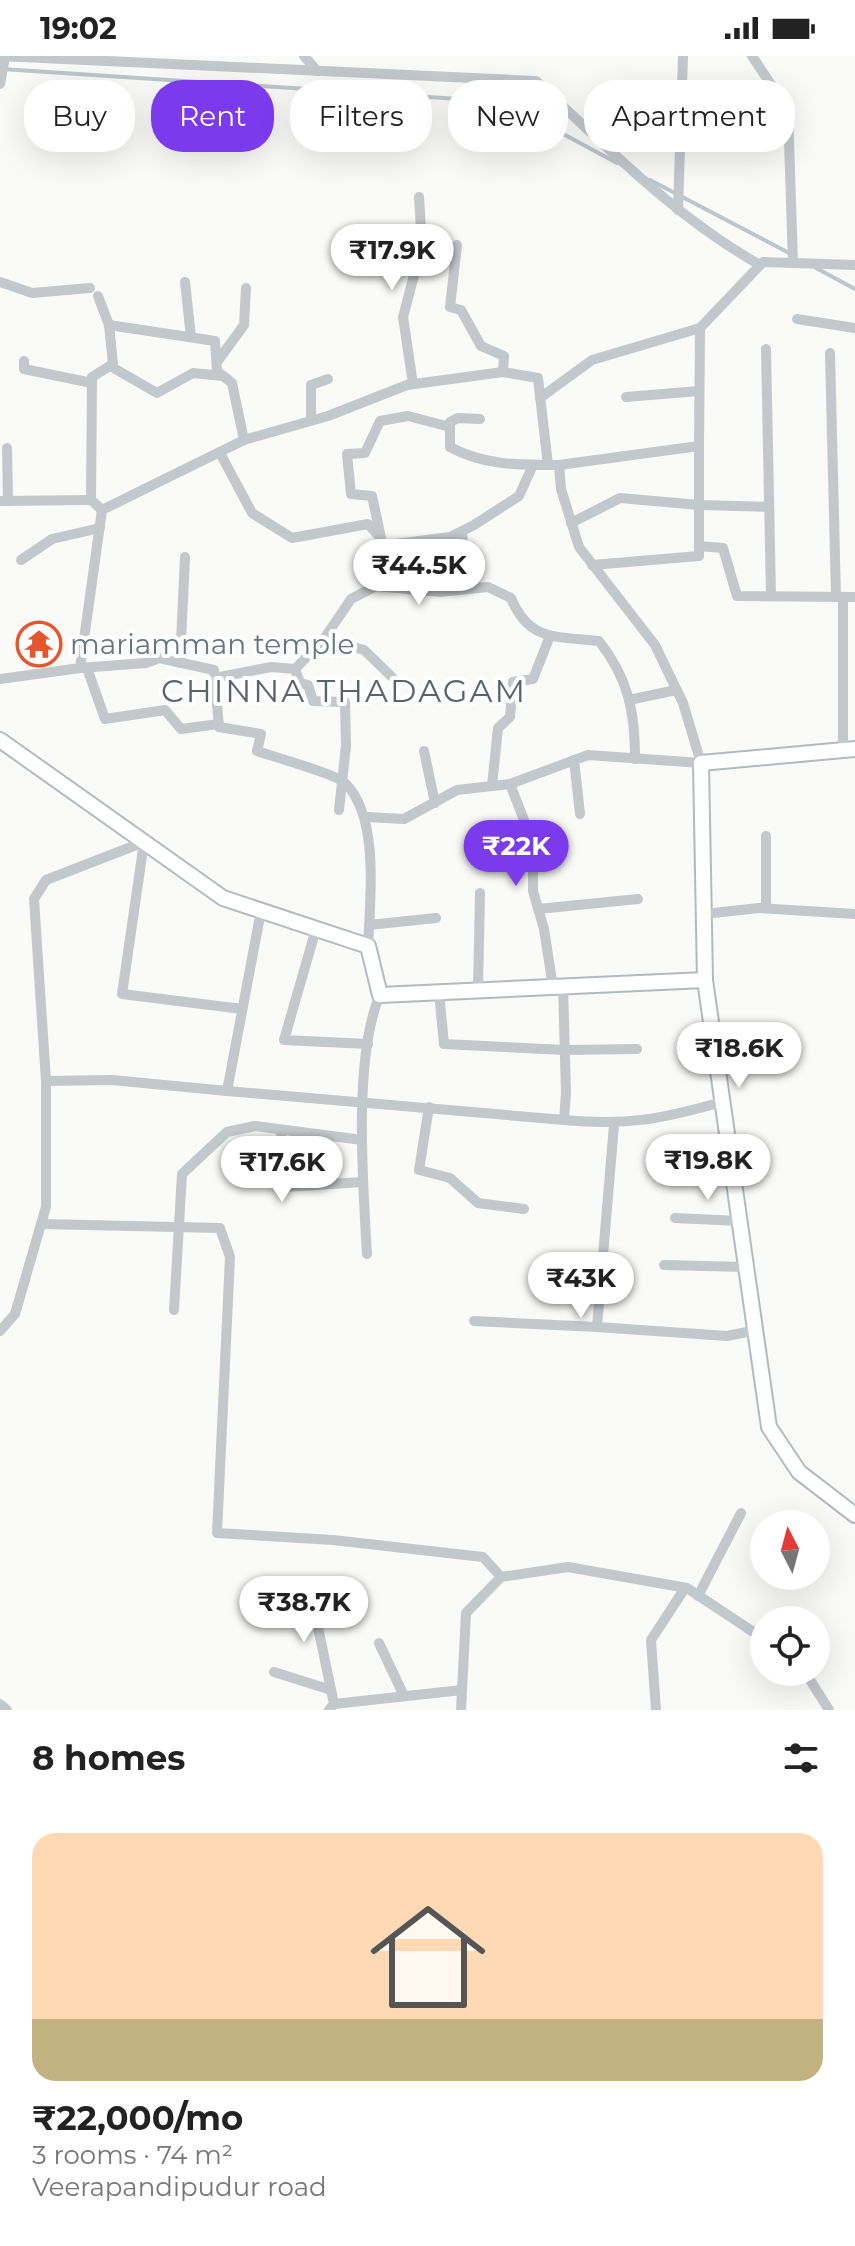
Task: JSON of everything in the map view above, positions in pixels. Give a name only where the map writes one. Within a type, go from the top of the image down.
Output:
[{"type":"main road","points":[[0,740],[223,898],[368,946],[380,995],[705,980]]},
{"type":"main road","points":[[849,750],[701,763],[705,980],[769,1427],[799,1472],[855,1515]]},
{"type":"street","points":[[304,56],[317,71]]},
{"type":"street","points":[[678,210],[683,56]]},
{"type":"street","points":[[752,56],[788,110],[793,262]]},
{"type":"street","points":[[1,81],[3,58],[536,81],[651,187],[713,239],[760,265]]},
{"type":"street","points":[[413,384],[403,317],[422,245],[419,197]]},
{"type":"street","points":[[457,245],[450,307],[461,310],[481,346],[504,356],[503,372]]},
{"type":"street","points":[[540,398],[592,360],[700,328],[763,262],[855,265]]},
{"type":"street","points":[[0,279],[32,293],[94,292],[109,325],[113,364],[92,377],[91,500]]},
{"type":"street","points":[[185,282],[191,337]]},
{"type":"street","points":[[217,362],[244,325],[246,288]]},
{"type":"street","points":[[797,319],[855,328]]},
{"type":"street","points":[[109,325],[215,341],[217,371],[232,383],[244,440]]},
{"type":"street","points":[[592,565],[699,556],[700,328]]},
{"type":"street","points":[[766,349],[771,596]]},
{"type":"street","points":[[830,353],[849,664],[849,750]]},
{"type":"street","points":[[24,361],[24,369],[92,383]]},
{"type":"street","points":[[110,366],[157,393],[193,373],[223,376]]},
{"type":"street","points":[[102,510],[244,440],[311,421],[413,384],[503,372],[538,378],[554,465],[579,547],[655,645],[676,690],[701,763],[588,755],[510,784],[457,790],[404,819],[366,817]]},
{"type":"street","points":[[311,421],[311,385],[328,379]]},
{"type":"street","points":[[626,397],[699,391]]},
{"type":"street","points":[[376,586],[374,561],[384,541],[372,496],[351,494],[347,454],[365,453],[380,421],[408,416],[450,427]]},
{"type":"street","points":[[480,419],[458,418],[450,422],[450,447],[470,458],[554,465],[699,446]]},
{"type":"street","points":[[7,448],[4,501],[91,500],[102,510]]},
{"type":"street","points":[[220,453],[252,513],[292,538],[368,524],[384,541]]},
{"type":"street","points":[[384,541],[450,537],[462,532],[519,496],[533,465]]},
{"type":"street","points":[[571,523],[620,498],[769,507]]},
{"type":"street","points":[[102,510],[84,668],[105,719],[165,710],[181,729],[219,724]]},
{"type":"street","points":[[21,560],[52,539],[100,528]]},
{"type":"street","points":[[462,532],[466,589]]},
{"type":"street","points":[[699,546],[723,548],[737,596],[845,597]]},
{"type":"street","points":[[180,663],[185,557]]},
{"type":"street","points":[[295,669],[324,639],[351,599],[376,586],[440,592],[488,587],[511,598],[520,619],[542,635],[599,641],[620,668],[635,723],[635,759]]},
{"type":"street","points":[[492,786],[498,728],[510,717],[513,682],[533,679],[550,636]]},
{"type":"street","points":[[324,639],[364,650],[392,677]]},
{"type":"street","points":[[0,679],[146,663],[159,658],[214,670],[219,727],[261,734],[257,751],[344,782],[366,817],[368,946]]},
{"type":"street","points":[[215,678],[271,667],[295,669]]},
{"type":"street","points":[[295,669],[300,683],[308,685],[313,701],[345,702],[344,782],[339,810]]},
{"type":"street","points":[[629,700],[676,690]]},
{"type":"street","points":[[424,751],[435,803]]},
{"type":"street","points":[[574,760],[580,814]]},
{"type":"street","points":[[510,784],[533,843],[533,891],[558,986],[565,1050],[564,1120]]},
{"type":"street","points":[[766,836],[766,908]]},
{"type":"street","points":[[0,1331],[15,1314],[46,1207],[46,1081],[34,899],[46,880],[144,842],[122,994],[242,1009]]},
{"type":"street","points":[[478,990],[480,893]]},
{"type":"street","points":[[538,909],[638,899]]},
{"type":"street","points":[[704,914],[766,908],[855,914]]},
{"type":"street","points":[[227,1091],[261,911]]},
{"type":"street","points":[[369,925],[436,918]]},
{"type":"street","points":[[316,929],[284,1040],[368,1044]]},
{"type":"street","points":[[439,992],[444,1044],[565,1050],[637,1049]]},
{"type":"street","points":[[367,1254],[362,1140],[369,1020],[380,995]]},
{"type":"street","points":[[46,1081],[112,1080],[614,1125],[654,1120],[722,1102]]},
{"type":"street","points":[[429,1107],[419,1170],[450,1178],[478,1203],[524,1209]]},
{"type":"street","points":[[597,1327],[614,1125]]},
{"type":"street","points":[[174,1310],[182,1174],[227,1132],[255,1126],[362,1140]]},
{"type":"street","points":[[281,1130],[283,1187],[363,1182]]},
{"type":"street","points":[[675,1218],[739,1221]]},
{"type":"street","points":[[41,1224],[220,1228],[230,1257],[217,1533],[333,1540],[483,1557],[501,1577]]},
{"type":"street","points":[[664,1265],[745,1267]]},
{"type":"street","points":[[474,1321],[727,1336],[757,1330]]},
{"type":"street","points":[[698,1596],[741,1513]]},
{"type":"street","points":[[461,1710],[466,1613],[501,1577],[568,1567],[685,1588],[750,1630]]},
{"type":"street","points":[[309,1584],[332,1707],[462,1690]]},
{"type":"street","points":[[656,1710],[651,1640],[685,1588]]},
{"type":"street","points":[[379,1643],[404,1696]]},
{"type":"street","points":[[274,1672],[331,1690]]},
{"type":"street","points":[[814,1686],[829,1710]]},
{"type":"street","points":[[0,1704],[7,1710]]},
{"type":"waterway","points":[[2,69],[504,102],[617,163]]},
{"type":"waterway","points":[[650,180],[791,254]]},
{"type":"waterway","points":[[816,268],[855,289]]},
{"type":"place","name":"mariamman temple","points":[[39,644]]},
{"type":"district","name":"CHINNA THADAGAM","points":[[344,690]]}]
